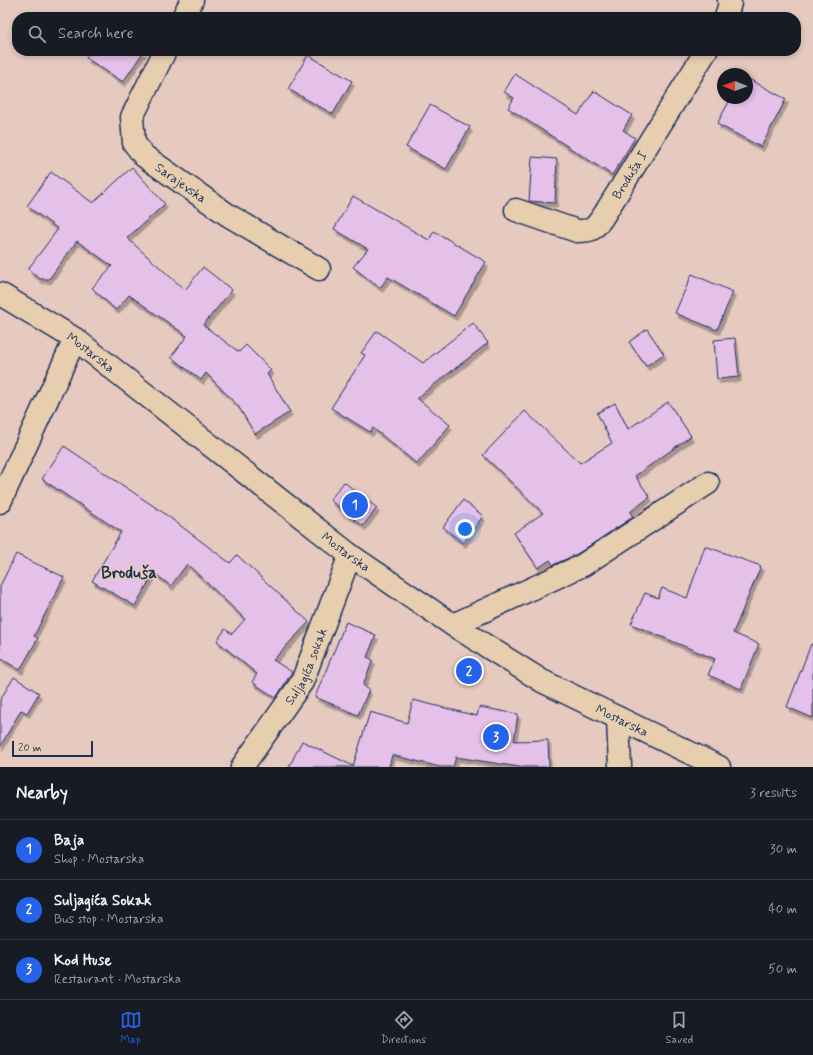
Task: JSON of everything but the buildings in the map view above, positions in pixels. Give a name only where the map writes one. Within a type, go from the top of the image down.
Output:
[{"type":"street","points":[[186,12],[192,0]]},
{"type":"street","points":[[727,12],[730,3],[729,0]]},
{"type":"street","name":"Sarajevska","points":[[162,56],[132,117],[134,143],[144,156],[228,215],[319,269]]},
{"type":"street","name":"Broduša I","points":[[516,210],[577,231],[594,229],[703,56]]},
{"type":"street","name":"Mostarska","points":[[0,294],[75,339],[350,555],[453,625],[542,680],[719,767]]},
{"type":"street","points":[[0,502],[75,339]]},
{"type":"street","points":[[453,625],[583,565],[708,483]]},
{"type":"street","name":"Suljagića sokak","points":[[242,767],[302,682],[350,555]]},
{"type":"street","points":[[618,718],[620,767]]},
{"type":"place","name":"Baja","points":[[355,505]]},
{"type":"place","name":"Suljagića Sokak","points":[[469,671]]},
{"type":"place","name":"Kod Huse","points":[[496,737]]},
{"type":"district","name":"Broduša","points":[[129,572]]}]
